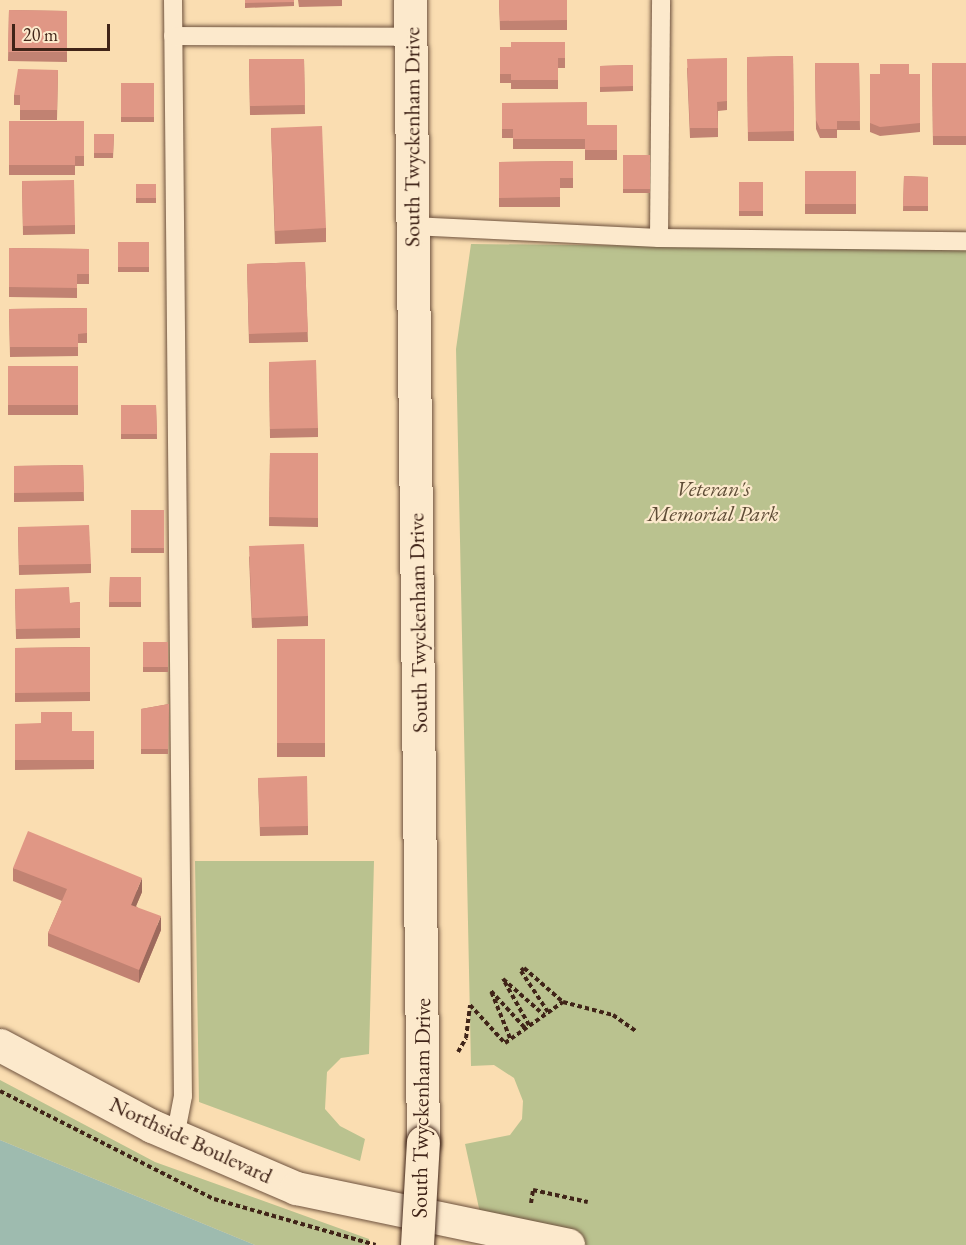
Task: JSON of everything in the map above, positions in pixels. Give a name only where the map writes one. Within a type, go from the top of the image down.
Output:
[{"type":"street","name":"South Twyckenham Drive","points":[[410,0],[423,1142],[417,1245]]},
{"type":"street","name":"Northside Boulevard","points":[[0,1045],[176,1137],[296,1188],[568,1245]]},
{"type":"lane","points":[[173,0],[183,1084],[176,1137]]},
{"type":"lane","points":[[659,238],[661,0]]},
{"type":"lane","points":[[173,36],[411,37]]},
{"type":"lane","points":[[412,226],[659,238],[966,241]]},
{"type":"path","points":[[546,1013],[521,971],[524,968],[563,1002],[613,1015],[636,1031]]},
{"type":"path","points":[[527,1026],[507,977],[546,1013]]},
{"type":"path","points":[[510,1038],[494,989],[527,1026]]},
{"type":"path","points":[[458,1052],[466,1038],[470,1005],[505,1043],[563,1002]]},
{"type":"green space","name":"Veteran's Memorial Park","points":[[471,244],[966,249],[966,1245],[487,1245],[465,1144],[510,1135],[522,1119],[523,1101],[514,1078],[494,1065],[471,1066],[456,349]]},
{"type":"green space","points":[[195,861],[374,861],[369,1054],[341,1058],[327,1072],[325,1109],[340,1126],[365,1139],[360,1161],[199,1102]]},
{"type":"green space","points":[[0,1080],[155,1162],[369,1239],[369,1245],[255,1245],[0,1140]]},
{"type":"shaded area","points":[[0,1140],[255,1245],[0,1245]]},
{"type":"building","points":[[245,0],[294,0],[294,2],[245,3]]},
{"type":"building","points":[[499,0],[567,0],[567,20],[500,21]]},
{"type":"building","points":[[9,10],[67,11],[67,52],[8,52]]},
{"type":"building","points":[[511,42],[565,42],[565,58],[558,58],[558,80],[511,80],[511,74],[500,74],[500,47],[511,47]]},
{"type":"building","points":[[793,56],[794,131],[748,132],[747,57]]},
{"type":"building","points":[[727,58],[727,101],[717,102],[718,128],[690,128],[687,59]]},
{"type":"building","points":[[249,59],[304,59],[305,105],[250,106]]},
{"type":"building","points":[[815,63],[859,63],[860,121],[837,121],[837,129],[820,129],[816,120]]},
{"type":"building","points":[[932,63],[966,63],[966,136],[933,136]]},
{"type":"building","points":[[880,64],[909,64],[909,74],[920,74],[920,123],[880,127],[870,123],[870,74],[880,74]]},
{"type":"building","points":[[633,65],[633,86],[600,87],[600,66]]},
{"type":"building","points":[[18,69],[58,70],[57,110],[20,110],[20,95],[14,95]]},
{"type":"building","points":[[121,83],[154,83],[154,117],[121,117]]},
{"type":"building","points":[[587,102],[587,125],[617,125],[617,150],[585,150],[585,139],[513,139],[513,129],[502,129],[502,103]]},
{"type":"building","points":[[9,121],[84,121],[84,156],[75,156],[75,165],[9,165]]},
{"type":"building","points":[[322,126],[326,228],[275,231],[271,128]]},
{"type":"building","points":[[94,134],[114,134],[113,153],[94,153]]},
{"type":"building","points":[[623,155],[650,155],[650,189],[623,189]]},
{"type":"building","points":[[573,161],[573,178],[560,178],[560,197],[499,198],[499,162]]},
{"type":"building","points":[[805,171],[856,171],[856,204],[805,204]]},
{"type":"building","points":[[904,176],[928,177],[928,206],[903,206]]},
{"type":"building","points":[[74,180],[75,225],[23,226],[22,181]]},
{"type":"building","points":[[739,182],[763,182],[763,211],[739,211]]},
{"type":"building","points":[[136,184],[156,184],[156,198],[136,198]]},
{"type":"building","points":[[118,242],[149,242],[149,267],[118,267]]},
{"type":"building","points":[[9,248],[89,249],[89,274],[77,274],[77,288],[9,287]]},
{"type":"building","points":[[305,262],[308,332],[249,334],[247,264]]},
{"type":"building","points":[[87,308],[87,333],[78,334],[78,347],[10,347],[9,309]]},
{"type":"building","points":[[316,360],[318,428],[270,429],[269,362]]},
{"type":"building","points":[[8,366],[78,366],[78,405],[8,405]]},
{"type":"building","points":[[121,405],[156,405],[157,434],[121,434]]},
{"type":"building","points":[[270,453],[318,453],[318,518],[269,517]]},
{"type":"building","points":[[83,465],[84,492],[14,493],[14,466]]},
{"type":"building","points":[[131,510],[164,510],[164,548],[131,548]]},
{"type":"building","points":[[89,525],[91,564],[19,565],[18,527]]},
{"type":"building","points":[[304,544],[308,616],[252,618],[249,546]]},
{"type":"building","points":[[110,577],[141,577],[141,602],[109,602]]},
{"type":"building","points":[[69,587],[70,603],[80,602],[80,628],[16,629],[15,589]]},
{"type":"building","points":[[277,639],[325,639],[325,743],[277,743]]},
{"type":"building","points":[[143,642],[168,642],[168,667],[143,667]]},
{"type":"building","points":[[90,647],[90,692],[15,693],[15,648]]},
{"type":"building","points":[[169,704],[168,749],[141,749],[141,709]]},
{"type":"building","points":[[41,712],[72,712],[72,731],[94,731],[94,760],[15,760],[15,724],[41,723]]},
{"type":"building","points":[[307,776],[308,826],[260,827],[258,778]]},
{"type":"building","points":[[28,831],[142,878],[131,905],[161,916],[139,970],[48,933],[67,889],[13,868]]}]
